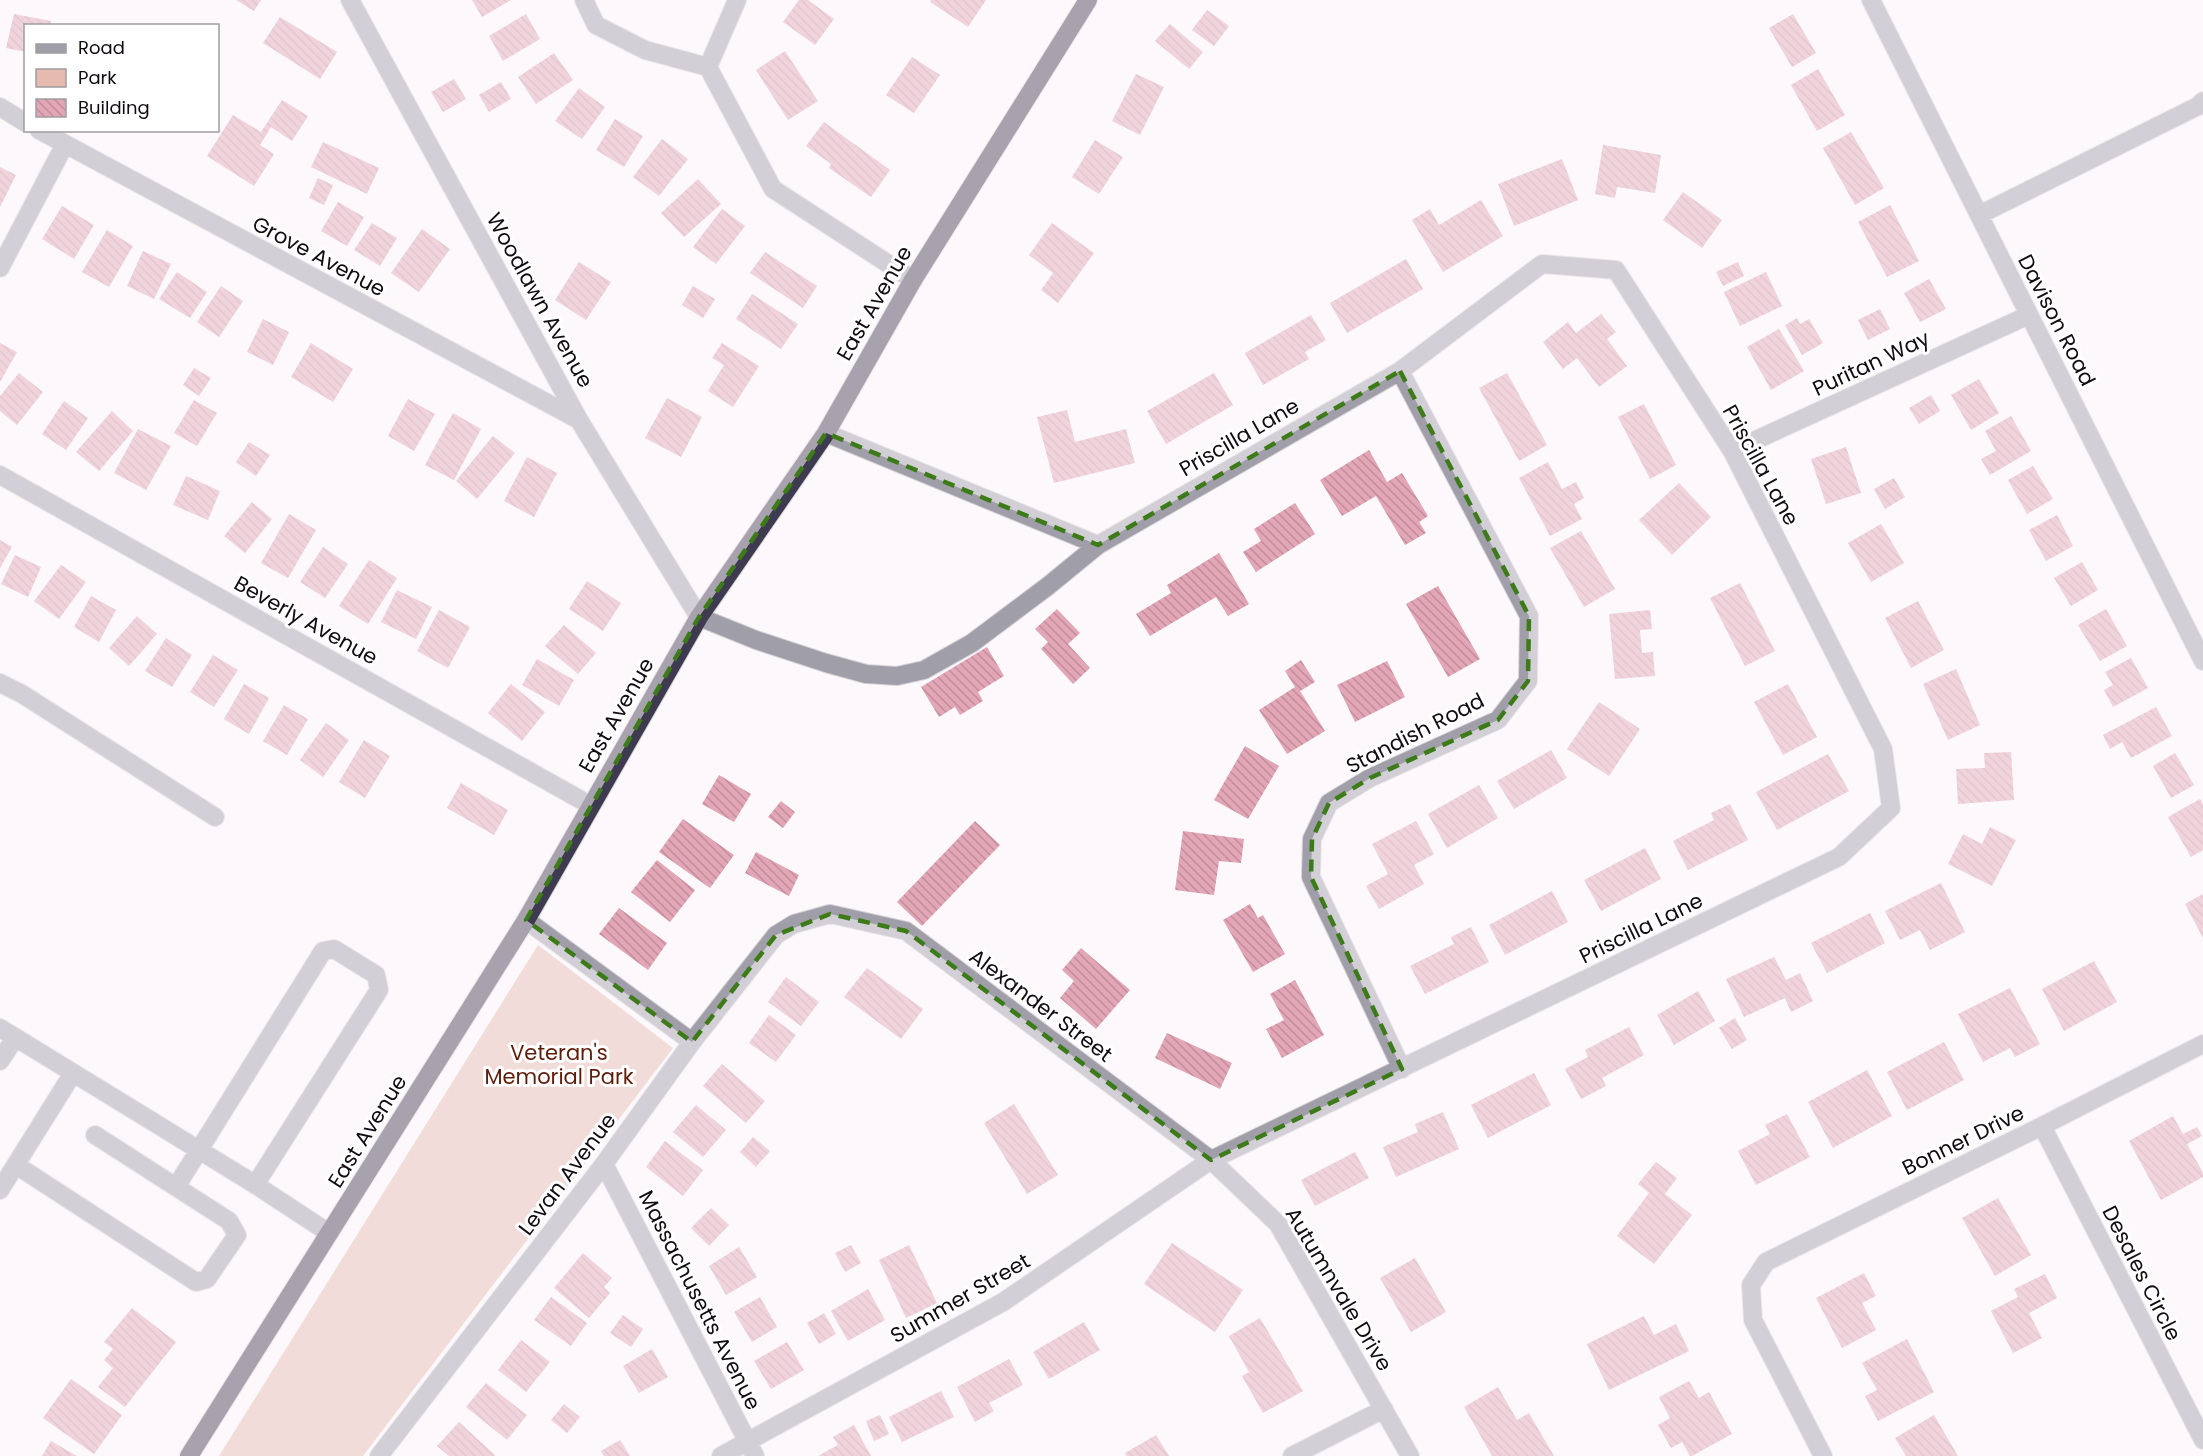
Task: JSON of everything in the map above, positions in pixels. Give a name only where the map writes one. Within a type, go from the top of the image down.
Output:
[{"type":"highway","name":"East Avenue","points":[[189,1456],[526,920],[699,617],[826,433],[913,280],[1088,0]]},
{"type":"street","name":"Woodlawn Avenue","points":[[350,0],[579,420],[699,617]]},
{"type":"street","points":[[584,0],[596,25],[645,50],[708,66],[773,189],[913,280]]},
{"type":"street","points":[[708,66],[737,0]]},
{"type":"street","name":"Davison Road","points":[[1871,0],[2203,661]]},
{"type":"street","points":[[1979,215],[2198,106],[2203,101]]},
{"type":"street","points":[[0,107],[24,122]]},
{"type":"street","name":"Grove Avenue","points":[[42,132],[64,146],[579,420]]},
{"type":"street","points":[[0,268],[64,146]]},
{"type":"street","name":"Priscilla Lane","points":[[699,617],[756,640],[866,674],[897,676],[924,670],[972,643],[1098,545],[1400,371],[1542,264],[1616,270],[1732,451],[1883,749],[1891,808],[1839,857],[1210,1160]]},
{"type":"street","name":"Puritan Way","points":[[1732,451],[2030,315]]},
{"type":"street","name":"Standish Road","points":[[1400,371],[1529,616],[1528,681],[1498,720],[1370,778],[1329,803],[1312,839],[1311,877],[1402,1069]]},
{"type":"street","points":[[826,433],[1098,545]]},
{"type":"street","name":"Beverly Avenue","points":[[0,476],[590,805]]},
{"type":"street","points":[[0,683],[22,694],[214,816]]},
{"type":"street","name":"Levan Avenue","points":[[379,1456],[604,1164],[692,1042],[776,935],[794,924],[830,914]]},
{"type":"street","name":"Alexander Street","points":[[830,914],[906,931],[1210,1160]]},
{"type":"street","points":[[526,920],[692,1042]]},
{"type":"street","points":[[176,1187],[323,951],[334,949],[376,975],[379,990],[255,1185]]},
{"type":"street","points":[[0,1061],[7,1033],[199,1150],[329,1233]]},
{"type":"street","name":"Bonner Drive","points":[[1823,1456],[1754,1320],[1751,1285],[1766,1262],[2203,1044]]},
{"type":"street","points":[[0,1190],[73,1073]]},
{"type":"street","name":"Desales Circle","points":[[2042,1126],[2203,1440]]},
{"type":"street","points":[[16,1165],[196,1282],[207,1279],[237,1235],[229,1221],[95,1136]]},
{"type":"street","name":"Autumnvale Drive","points":[[1210,1160],[1278,1224],[1410,1456]]},
{"type":"street","name":"Summer Street","points":[[721,1456],[752,1449],[1003,1302],[1210,1160]]},
{"type":"street","name":"Massachusetts Avenue","points":[[604,1164],[752,1449]]},
{"type":"street","points":[[1292,1456],[1384,1408]]},
{"type":"highlighted area","points":[[1400,371],[1529,616],[1528,681],[1498,720],[1370,778],[1329,803],[1312,839],[1311,877],[1402,1069],[1211,1160],[906,931],[830,914],[776,935],[692,1042],[526,920],[699,617],[826,433],[1098,545]]},
{"type":"green space","name":"Veteran's Memorial Park","points":[[538,945],[673,1048],[363,1456],[219,1456]]},
{"type":"building","points":[[236,0],[261,0],[254,11]]},
{"type":"building","points":[[472,0],[511,0],[482,17]]},
{"type":"building","points":[[799,0],[808,0],[834,19],[815,45],[783,22]]},
{"type":"building","points":[[931,0],[986,0],[968,27],[930,2]]},
{"type":"building","points":[[1207,10],[1229,26],[1214,46],[1192,30]]},
{"type":"building","points":[[14,14],[51,21],[50,24],[24,24],[24,52],[6,48]]},
{"type":"building","points":[[526,14],[540,39],[503,61],[489,36]]},
{"type":"building","points":[[1793,14],[1816,53],[1792,67],[1769,28]]},
{"type":"building","points":[[280,17],[337,52],[320,79],[263,43]]},
{"type":"building","points":[[1170,24],[1203,52],[1189,69],[1155,41]]},
{"type":"building","points":[[785,51],[818,101],[788,120],[756,70]]},
{"type":"building","points":[[554,53],[573,80],[536,104],[518,77]]},
{"type":"building","points":[[912,57],[940,75],[914,113],[886,95]]},
{"type":"building","points":[[1818,69],[1845,115],[1817,131],[1791,85]]},
{"type":"building","points":[[1136,74],[1164,87],[1140,135],[1112,121]]},
{"type":"building","points":[[454,79],[466,99],[443,112],[431,92]]},
{"type":"building","points":[[501,82],[511,99],[489,112],[479,95]]},
{"type":"building","points":[[579,88],[605,107],[582,139],[555,121]]},
{"type":"building","points":[[282,100],[308,116],[292,141],[271,127],[260,145],[274,154],[254,186],[207,156],[233,115],[261,132]]},
{"type":"building","points":[[615,119],[643,136],[624,167],[596,150]]},
{"type":"building","points":[[824,122],[890,170],[871,197],[829,168],[831,164],[806,146]]},
{"type":"building","points":[[1851,132],[1884,188],[1855,205],[1823,148]]},
{"type":"building","points":[[662,139],[688,159],[659,196],[633,177]]},
{"type":"building","points":[[1095,140],[1123,157],[1099,194],[1072,177]]},
{"type":"building","points":[[323,142],[379,168],[367,194],[311,167]]},
{"type":"building","points":[[1603,145],[1661,155],[1655,193],[1617,187],[1615,198],[1595,194]]},
{"type":"building","points":[[1562,159],[1578,200],[1514,226],[1498,184]]},
{"type":"building","points":[[0,167],[16,175],[0,207]]},
{"type":"building","points":[[318,178],[333,185],[324,205],[309,198]]},
{"type":"building","points":[[698,179],[721,204],[684,237],[661,213]]},
{"type":"building","points":[[1683,192],[1722,220],[1702,248],[1663,220]]},
{"type":"building","points":[[1481,200],[1503,236],[1443,272],[1412,220],[1430,209],[1439,225]]},
{"type":"building","points":[[338,202],[364,217],[347,246],[321,231]]},
{"type":"building","points":[[1890,205],[1919,261],[1887,277],[1858,222]]},
{"type":"building","points":[[62,206],[94,225],[74,259],[42,239]]},
{"type":"building","points":[[722,209],[745,226],[716,264],[693,247]]},
{"type":"building","points":[[372,223],[397,238],[380,266],[354,250]]},
{"type":"building","points":[[1052,223],[1094,253],[1058,303],[1041,290],[1053,273],[1029,255]]},
{"type":"building","points":[[422,229],[450,249],[419,292],[391,273]]},
{"type":"building","points":[[107,230],[133,246],[109,287],[82,272]]},
{"type":"building","points":[[143,251],[171,264],[154,299],[127,286]]},
{"type":"building","points":[[765,252],[817,286],[803,308],[750,273]]},
{"type":"building","points":[[1406,259],[1423,289],[1347,333],[1330,303]]},
{"type":"building","points":[[579,262],[611,282],[586,320],[555,300]]},
{"type":"building","points":[[1738,262],[1744,276],[1723,286],[1716,272]]},
{"type":"building","points":[[177,272],[207,292],[190,318],[159,299]]},
{"type":"building","points":[[1766,272],[1782,306],[1740,326],[1724,292]]},
{"type":"building","points":[[1929,279],[1946,309],[1920,322],[1904,293]]},
{"type":"building","points":[[221,286],[243,301],[219,337],[197,322]]},
{"type":"building","points":[[693,286],[715,299],[703,318],[682,305]]},
{"type":"building","points":[[752,294],[798,324],[781,349],[736,319]]},
{"type":"building","points":[[1880,309],[1890,329],[1868,340],[1858,320]]},
{"type":"building","points":[[1601,314],[1616,332],[1607,339],[1627,366],[1599,387],[1577,358],[1563,369],[1543,342],[1568,322],[1576,333]]},
{"type":"building","points":[[1311,315],[1326,340],[1305,352],[1309,359],[1263,385],[1245,353]]},
{"type":"building","points":[[1797,318],[1800,324],[1809,319],[1823,343],[1802,355],[1785,325]]},
{"type":"building","points":[[263,319],[289,332],[273,365],[247,352]]},
{"type":"building","points":[[1779,329],[1804,371],[1771,390],[1747,347]]},
{"type":"building","points":[[0,343],[17,352],[0,382]]},
{"type":"building","points":[[311,343],[353,369],[333,402],[291,377]]},
{"type":"building","points":[[722,343],[759,366],[733,407],[708,391],[724,365],[712,358]]},
{"type":"building","points":[[194,368],[211,378],[199,396],[183,385]]},
{"type":"building","points":[[19,373],[43,392],[17,425],[0,411],[0,396]]},
{"type":"building","points":[[1214,373],[1233,405],[1166,444],[1147,411]]},
{"type":"building","points":[[1507,373],[1547,445],[1519,461],[1479,388]]},
{"type":"building","points":[[1979,379],[1999,413],[1971,430],[1951,395]]},
{"type":"building","points":[[1931,395],[1940,411],[1919,424],[1909,408]]},
{"type":"building","points":[[667,398],[702,417],[681,457],[645,438]]},
{"type":"building","points":[[408,399],[435,414],[414,451],[388,436]]},
{"type":"building","points":[[194,400],[217,413],[197,446],[174,433]]},
{"type":"building","points":[[64,401],[88,418],[66,450],[42,434]]},
{"type":"building","points":[[1644,404],[1676,465],[1650,479],[1618,417]]},
{"type":"building","points":[[1067,410],[1075,442],[1126,429],[1135,463],[1054,483],[1037,417]]},
{"type":"building","points":[[112,411],[133,431],[99,471],[76,452]]},
{"type":"building","points":[[453,413],[481,429],[454,480],[425,465]]},
{"type":"building","points":[[2011,416],[2031,451],[1990,475],[1981,459],[1996,451],[1985,431]]},
{"type":"building","points":[[138,429],[171,446],[146,490],[114,473]]},
{"type":"building","points":[[493,436],[515,453],[477,499],[456,481]]},
{"type":"building","points":[[249,442],[270,455],[256,476],[236,462]]},
{"type":"building","points":[[1846,447],[1861,493],[1826,504],[1811,459]]},
{"type":"building","points":[[1369,450],[1387,482],[1402,473],[1428,516],[1419,522],[1426,533],[1405,545],[1376,496],[1342,516],[1320,480]]},
{"type":"building","points":[[527,457],[557,473],[534,517],[504,501]]},
{"type":"building","points":[[1548,462],[1562,489],[1576,482],[1584,498],[1574,504],[1582,519],[1550,536],[1519,478]]},
{"type":"building","points":[[2033,466],[2053,499],[2027,514],[2008,480]]},
{"type":"building","points":[[186,476],[220,491],[208,520],[173,505]]},
{"type":"building","points":[[1894,478],[1905,497],[1885,509],[1874,489]]},
{"type":"building","points":[[1679,483],[1711,517],[1672,555],[1639,520]]},
{"type":"building","points":[[252,502],[272,519],[245,553],[224,536]]},
{"type":"building","points":[[1295,503],[1315,534],[1256,572],[1243,552],[1261,541],[1254,529]]},
{"type":"building","points":[[289,514],[316,530],[288,578],[261,563]]},
{"type":"building","points":[[2057,515],[2073,546],[2046,561],[2029,530]]},
{"type":"building","points":[[1881,524],[1904,563],[1871,582],[1848,543]]},
{"type":"building","points":[[1581,531],[1615,589],[1584,607],[1550,548]]},
{"type":"building","points":[[0,540],[12,547],[0,568]]},
{"type":"building","points":[[323,547],[348,564],[325,598],[300,582]]},
{"type":"building","points":[[1219,553],[1249,604],[1228,616],[1216,597],[1150,636],[1136,614],[1171,593],[1167,585]]},
{"type":"building","points":[[15,555],[41,567],[28,597],[1,584]]},
{"type":"building","points":[[369,560],[397,578],[368,624],[339,606]]},
{"type":"building","points":[[2082,562],[2098,590],[2071,606],[2054,578]]},
{"type":"building","points":[[61,565],[86,582],[59,619],[34,601]]},
{"type":"building","points":[[587,581],[621,603],[603,631],[569,609]]},
{"type":"building","points":[[1740,583],[1775,651],[1745,666],[1710,598]]},
{"type":"building","points":[[1438,586],[1480,659],[1448,677],[1406,604]]},
{"type":"building","points":[[397,590],[432,607],[416,639],[381,622]]},
{"type":"building","points":[[91,596],[116,610],[99,642],[74,627]]},
{"type":"building","points":[[1918,601],[1944,650],[1911,668],[1885,618]]},
{"type":"building","points":[[1057,609],[1080,633],[1068,644],[1090,668],[1073,684],[1041,649],[1048,642],[1035,629]]},
{"type":"building","points":[[2106,609],[2127,646],[2100,661],[2078,625]]},
{"type":"building","points":[[439,610],[470,627],[448,668],[417,651]]},
{"type":"building","points":[[1650,610],[1652,629],[1640,630],[1642,653],[1653,652],[1655,676],[1615,679],[1609,614]]},
{"type":"building","points":[[137,616],[157,634],[129,666],[109,648]]},
{"type":"building","points":[[564,625],[596,653],[578,674],[545,646]]},
{"type":"building","points":[[166,638],[192,655],[172,687],[145,671]]},
{"type":"building","points":[[987,647],[1004,676],[978,692],[983,701],[960,715],[955,707],[939,717],[921,687]]},
{"type":"building","points":[[213,655],[238,670],[214,707],[190,692]]},
{"type":"building","points":[[2131,658],[2148,688],[2113,707],[2104,690],[2113,685],[2105,672]]},
{"type":"building","points":[[537,659],[574,680],[559,706],[522,685]]},
{"type":"building","points":[[1301,660],[1315,682],[1300,691],[1325,731],[1287,754],[1259,710],[1295,687],[1285,671]]},
{"type":"building","points":[[1387,661],[1405,697],[1355,722],[1337,685]]},
{"type":"building","points":[[1956,669],[1980,725],[1948,740],[1923,684]]},
{"type":"building","points":[[244,684],[269,698],[249,734],[224,719]]},
{"type":"building","points":[[511,684],[545,712],[522,741],[488,713]]},
{"type":"building","points":[[1788,684],[1817,737],[1783,755],[1754,702]]},
{"type":"building","points":[[1599,702],[1640,729],[1609,776],[1567,749]]},
{"type":"building","points":[[284,705],[308,719],[287,755],[263,741]]},
{"type":"building","points":[[2156,707],[2172,736],[2131,758],[2122,742],[2110,749],[2103,735]]},
{"type":"building","points":[[326,723],[349,740],[323,777],[300,760]]},
{"type":"building","points":[[364,740],[390,756],[365,798],[339,782]]},
{"type":"building","points":[[1245,746],[1279,766],[1248,819],[1214,800]]},
{"type":"building","points":[[1551,750],[1567,778],[1514,809],[1497,781]]},
{"type":"building","points":[[2011,752],[2014,800],[1958,804],[1956,769],[1985,768],[1984,753]]},
{"type":"building","points":[[2175,753],[2194,785],[2171,798],[2153,766]]},
{"type":"building","points":[[1828,754],[1849,791],[1777,830],[1756,792]]},
{"type":"building","points":[[719,775],[751,794],[734,822],[702,804]]},
{"type":"building","points":[[461,783],[508,810],[494,835],[447,808]]},
{"type":"building","points":[[1479,785],[1498,818],[1447,848],[1428,814]]},
{"type":"building","points":[[2200,799],[2203,804],[2203,850],[2191,857],[2168,817]]},
{"type":"building","points":[[781,801],[795,812],[783,828],[768,817]]},
{"type":"building","points":[[1730,804],[1748,840],[1688,870],[1673,841],[1714,820],[1711,813]]},
{"type":"building","points":[[683,819],[734,855],[710,888],[659,852]]},
{"type":"building","points":[[975,821],[1000,845],[922,926],[897,902]]},
{"type":"building","points":[[1416,821],[1434,854],[1414,865],[1424,884],[1379,909],[1366,886],[1388,874],[1372,844]]},
{"type":"building","points":[[1990,827],[2016,840],[1992,886],[1948,864],[1963,834],[1982,844]]},
{"type":"building","points":[[1183,831],[1244,839],[1241,863],[1219,861],[1214,895],[1175,890]]},
{"type":"building","points":[[1645,848],[1661,879],[1601,911],[1584,880]]},
{"type":"building","points":[[756,852],[799,875],[789,896],[745,873]]},
{"type":"building","points":[[657,860],[695,890],[670,922],[631,892]]},
{"type":"building","points":[[1941,883],[1965,932],[1930,950],[1920,930],[1900,940],[1885,911]]},
{"type":"building","points":[[1552,891],[1568,922],[1505,955],[1489,925]]},
{"type":"building","points":[[2203,894],[2203,938],[2185,904]]},
{"type":"building","points":[[1250,904],[1258,918],[1263,915],[1285,954],[1253,972],[1223,920]]},
{"type":"building","points":[[619,908],[667,943],[648,970],[599,934]]},
{"type":"building","points":[[1870,913],[1885,943],[1827,973],[1811,943]]},
{"type":"building","points":[[1471,927],[1489,962],[1425,994],[1410,966],[1454,944],[1451,937]]},
{"type":"building","points":[[1081,948],[1130,990],[1096,1029],[1060,998],[1074,981],[1062,970]]},
{"type":"building","points":[[1774,957],[1786,980],[1800,973],[1813,1001],[1791,1012],[1785,998],[1744,1017],[1726,979]]},
{"type":"building","points":[[2094,961],[2117,1002],[2064,1031],[2042,989]]},
{"type":"building","points":[[867,968],[923,1009],[901,1039],[844,997]]},
{"type":"building","points":[[786,977],[819,1002],[801,1026],[768,1002]]},
{"type":"building","points":[[1295,980],[1324,1035],[1282,1058],[1266,1029],[1284,1020],[1270,994]]},
{"type":"building","points":[[2010,988],[2040,1044],[2015,1057],[2010,1048],[1983,1062],[1958,1014]]},
{"type":"building","points":[[1698,991],[1715,1021],[1674,1045],[1657,1015]]},
{"type":"building","points":[[769,1015],[796,1035],[776,1062],[749,1043]]},
{"type":"building","points":[[1735,1018],[1747,1040],[1732,1049],[1719,1028]]},
{"type":"building","points":[[1629,1027],[1644,1055],[1602,1078],[1606,1086],[1581,1099],[1565,1069],[1588,1057],[1585,1050]]},
{"type":"building","points":[[1167,1033],[1232,1063],[1220,1089],[1155,1058]]},
{"type":"building","points":[[1944,1042],[1964,1080],[1907,1110],[1887,1072]]},
{"type":"building","points":[[722,1064],[765,1101],[746,1123],[703,1086]]},
{"type":"building","points":[[1867,1070],[1892,1116],[1833,1148],[1808,1102]]},
{"type":"building","points":[[1534,1073],[1551,1105],[1488,1138],[1471,1105]]},
{"type":"building","points":[[1014,1104],[1058,1175],[1027,1194],[984,1123]]},
{"type":"building","points":[[696,1105],[726,1130],[703,1157],[673,1132]]},
{"type":"building","points":[[1443,1112],[1459,1149],[1396,1177],[1383,1147],[1418,1132],[1415,1124]]},
{"type":"building","points":[[1787,1114],[1810,1157],[1756,1185],[1738,1151],[1770,1134],[1765,1125]]},
{"type":"building","points":[[2173,1116],[2183,1134],[2197,1127],[2202,1136],[2187,1144],[2203,1177],[2161,1200],[2129,1141]]},
{"type":"building","points":[[753,1137],[770,1151],[756,1167],[740,1152]]},
{"type":"building","points":[[665,1141],[703,1170],[683,1196],[646,1167]]},
{"type":"building","points":[[1355,1152],[1369,1178],[1315,1206],[1301,1180]]},
{"type":"building","points":[[1656,1162],[1677,1178],[1665,1194],[1692,1215],[1654,1264],[1617,1236],[1649,1193],[1638,1184]]},
{"type":"building","points":[[1998,1198],[2031,1255],[1995,1276],[1962,1218]]},
{"type":"building","points":[[711,1208],[729,1225],[709,1246],[691,1228]]},
{"type":"building","points":[[1172,1243],[1243,1290],[1215,1332],[1144,1284]]},
{"type":"building","points":[[851,1245],[861,1263],[845,1272],[835,1253]]},
{"type":"building","points":[[909,1245],[937,1303],[906,1318],[879,1260]]},
{"type":"building","points":[[739,1247],[757,1277],[726,1295],[709,1266]]},
{"type":"building","points":[[583,1253],[612,1278],[604,1287],[610,1293],[589,1318],[554,1288]]},
{"type":"building","points":[[1415,1258],[1446,1312],[1411,1332],[1380,1278]]},
{"type":"building","points":[[1864,1273],[1876,1296],[1862,1303],[1876,1330],[1842,1348],[1816,1298]]},
{"type":"building","points":[[2045,1274],[2057,1298],[2029,1313],[2042,1338],[2013,1353],[1991,1311],[2018,1297],[2014,1289]]},
{"type":"building","points":[[868,1289],[885,1320],[848,1341],[831,1311]]},
{"type":"building","points":[[551,1297],[587,1323],[571,1346],[534,1320]]},
{"type":"building","points":[[760,1297],[777,1327],[752,1342],[734,1312]]},
{"type":"building","points":[[132,1308],[176,1342],[125,1407],[98,1387],[113,1368],[104,1360],[113,1349],[104,1342]]},
{"type":"building","points":[[824,1313],[836,1334],[819,1344],[807,1323]]},
{"type":"building","points":[[623,1315],[643,1329],[631,1347],[610,1333]]},
{"type":"building","points":[[1644,1316],[1654,1335],[1676,1324],[1689,1351],[1609,1390],[1587,1344]]},
{"type":"building","points":[[1260,1318],[1303,1391],[1263,1413],[1242,1376],[1249,1372],[1229,1336]]},
{"type":"building","points":[[1084,1322],[1100,1350],[1049,1379],[1033,1352]]},
{"type":"building","points":[[1907,1339],[1934,1392],[1878,1421],[1865,1396],[1877,1390],[1862,1363]]},
{"type":"building","points":[[521,1340],[550,1362],[526,1392],[498,1370]]},
{"type":"building","points":[[787,1342],[804,1370],[771,1389],[754,1361]]},
{"type":"building","points":[[652,1349],[668,1377],[639,1393],[623,1366]]},
{"type":"building","points":[[1009,1359],[1023,1385],[989,1403],[994,1411],[975,1422],[957,1387]]},
{"type":"building","points":[[71,1379],[122,1415],[94,1454],[43,1418]]},
{"type":"building","points":[[1689,1381],[1699,1398],[1709,1392],[1732,1434],[1692,1456],[1682,1442],[1671,1448],[1658,1425],[1670,1418],[1659,1397]]},
{"type":"building","points":[[486,1383],[527,1415],[507,1440],[466,1407]]},
{"type":"building","points":[[1498,1387],[1517,1420],[1529,1413],[1554,1456],[1492,1456],[1464,1407]]},
{"type":"building","points":[[941,1391],[954,1417],[902,1442],[889,1417]]},
{"type":"building","points":[[564,1404],[580,1417],[567,1433],[551,1420]]},
{"type":"building","points":[[880,1415],[889,1434],[874,1441],[866,1421]]},
{"type":"building","points":[[1934,1415],[1958,1456],[1906,1456],[1895,1438]]},
{"type":"building","points":[[459,1422],[495,1455],[449,1456],[437,1446]]},
{"type":"building","points":[[854,1425],[871,1456],[818,1456],[838,1445],[833,1437]]},
{"type":"building","points":[[1156,1435],[1169,1456],[1126,1456],[1125,1453]]},
{"type":"building","points":[[620,1440],[630,1456],[604,1456],[601,1451]]},
{"type":"building","points":[[51,1441],[77,1456],[42,1456]]}]
